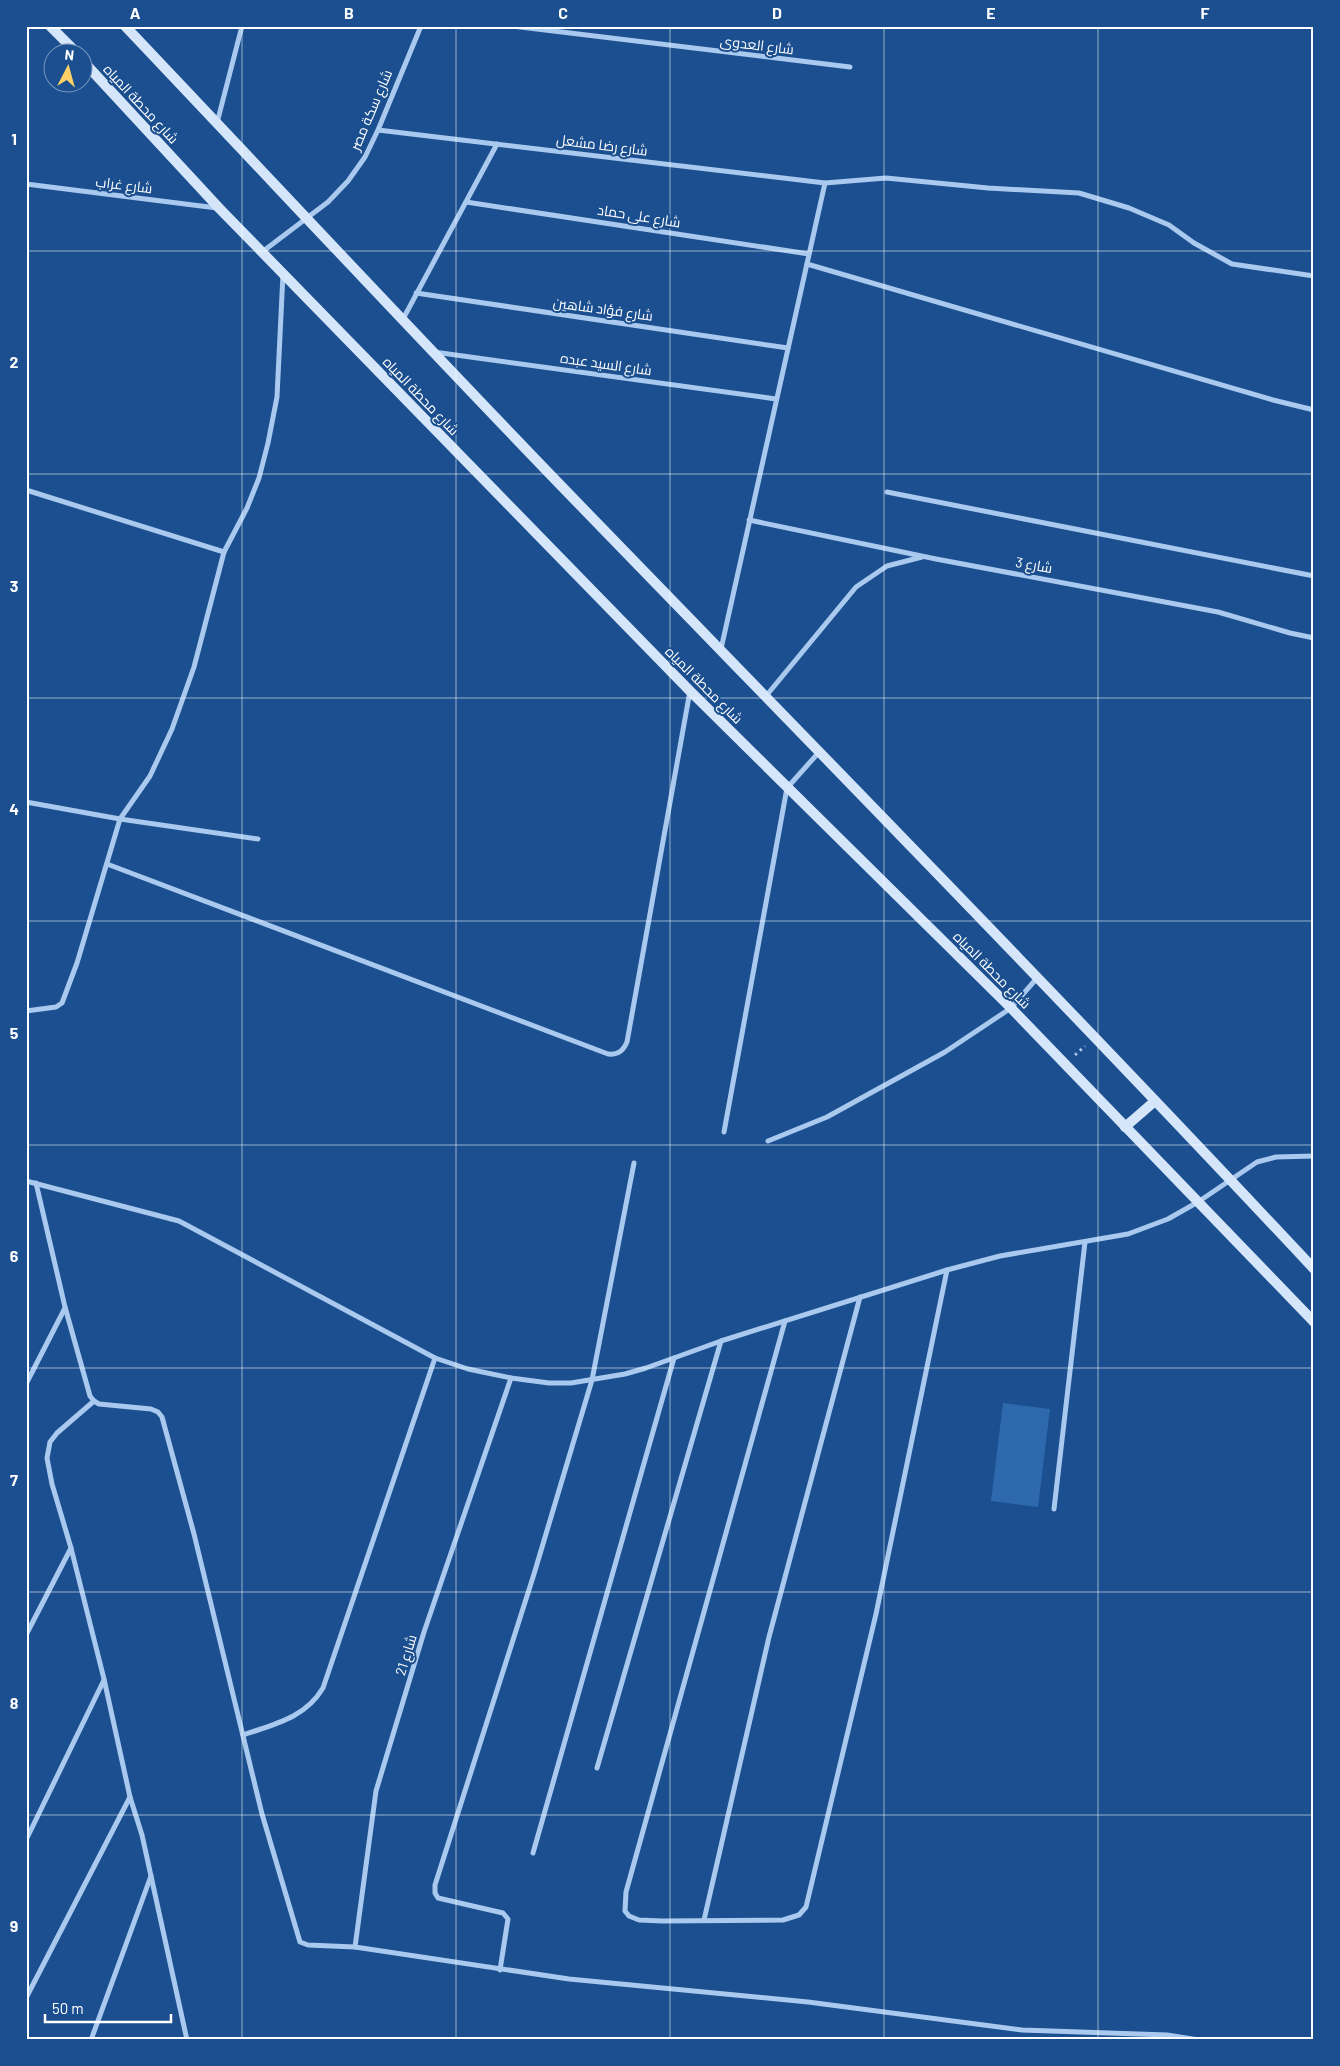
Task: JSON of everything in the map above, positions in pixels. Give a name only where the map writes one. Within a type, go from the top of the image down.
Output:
[{"type":"street","points":[[50,26],[66,42]]},
{"type":"street","name":"شارع محطة المياه","points":[[125,26],[434,352],[1038,977],[1314,1269]]},
{"type":"street","points":[[217,123],[242,26]]},
{"type":"street","name":"شارع سكة مصر","points":[[262,252],[328,202],[348,181],[365,157],[378,130],[420,26]]},
{"type":"street","name":"شارع العدوى","points":[[512,26],[850,67]]},
{"type":"street","name":"شارع محطة المياه","points":[[92,71],[218,208],[690,691],[1011,1008],[1314,1322]]},
{"type":"street","name":"شارع رضا مشعل","points":[[378,130],[825,183],[886,178],[988,188],[1079,193],[1129,208],[1169,225],[1194,243],[1232,264],[1314,276]]},
{"type":"street","points":[[403,319],[497,144]]},
{"type":"street","points":[[721,649],[825,183]]},
{"type":"street","name":"شارع غراب","points":[[26,184],[218,208]]},
{"type":"street","name":"شارع على حماد","points":[[466,202],[809,254]]},
{"type":"street","points":[[807,264],[1273,400],[1314,410]]},
{"type":"street","points":[[26,1011],[56,1007],[62,1003],[77,963],[120,819],[150,776],[172,729],[194,667],[224,552],[247,508],[259,478],[268,443],[277,397],[283,274]]},
{"type":"street","name":"شارع فؤاد شاهين","points":[[416,293],[788,348]]},
{"type":"street","name":"شارع السيد عبده","points":[[434,352],[776,399]]},
{"type":"street","points":[[26,490],[224,552]]},
{"type":"street","points":[[887,492],[1314,576]]},
{"type":"street","name":"شارع 3","points":[[749,520],[1218,612],[1314,638]]},
{"type":"street","points":[[766,696],[856,587],[887,566],[912,558],[936,558]]},
{"type":"street","points":[[107,864],[608,1054],[614,1054],[620,1052],[627,1042],[690,691]]},
{"type":"street","points":[[724,1132],[787,788],[820,751]]},
{"type":"street","points":[[26,802],[120,819],[258,840]]},
{"type":"street","points":[[768,1141],[827,1117],[945,1052],[1011,1008],[1038,977]]},
{"type":"street","points":[[1126,1127],[1155,1101]]},
{"type":"street","points":[[26,1181],[179,1222],[435,1358],[468,1369],[511,1378],[549,1382],[592,1380],[646,1368],[721,1341],[947,1270],[1000,1256],[1114,1237],[1146,1228],[1168,1219],[1198,1202],[1251,1165],[1266,1159],[1297,1155],[1314,1156]]},
{"type":"street","points":[[500,1970],[508,1919],[506,1915],[438,1898],[435,1893],[435,1885],[522,1612],[592,1380],[634,1163]]},
{"type":"street","points":[[36,1183],[65,1308],[85,1379],[94,1401],[106,1405],[151,1409],[158,1412],[162,1417],[194,1534],[262,1814],[300,1942],[308,1945],[355,1947],[569,1979],[808,2002],[1022,2030],[1159,2034],[1199,2040]]},
{"type":"street","points":[[1054,1508],[1085,1242]]},
{"type":"street","points":[[784,1321],[624,1900],[625,1911],[629,1916],[639,1920],[783,1920],[794,1918],[803,1912],[808,1902],[876,1614],[947,1270]]},
{"type":"street","points":[[704,1920],[769,1637],[860,1297]]},
{"type":"street","points":[[26,1384],[65,1308]]},
{"type":"street","points":[[597,1768],[721,1341]]},
{"type":"street","points":[[243,1735],[288,1719],[306,1709],[323,1688],[435,1358]]},
{"type":"street","points":[[533,1853],[674,1358]]},
{"type":"street","name":"شارع 21","points":[[355,1947],[376,1791],[424,1632],[511,1378]]},
{"type":"street","points":[[94,1401],[57,1433],[47,1449],[47,1458],[52,1484],[71,1548],[104,1679],[130,1797],[152,1876],[187,2040]]},
{"type":"street","points":[[26,1635],[71,1548]]},
{"type":"street","points":[[26,1840],[104,1679]]},
{"type":"street","points":[[26,1998],[130,1797]]},
{"type":"street","points":[[91,2040],[152,1876]]},
{"type":"path","points":[[1065,1064],[1095,1038]]},
{"type":"shaded area","points":[[1003,1403],[1050,1409],[1038,1507],[991,1501]]}]
